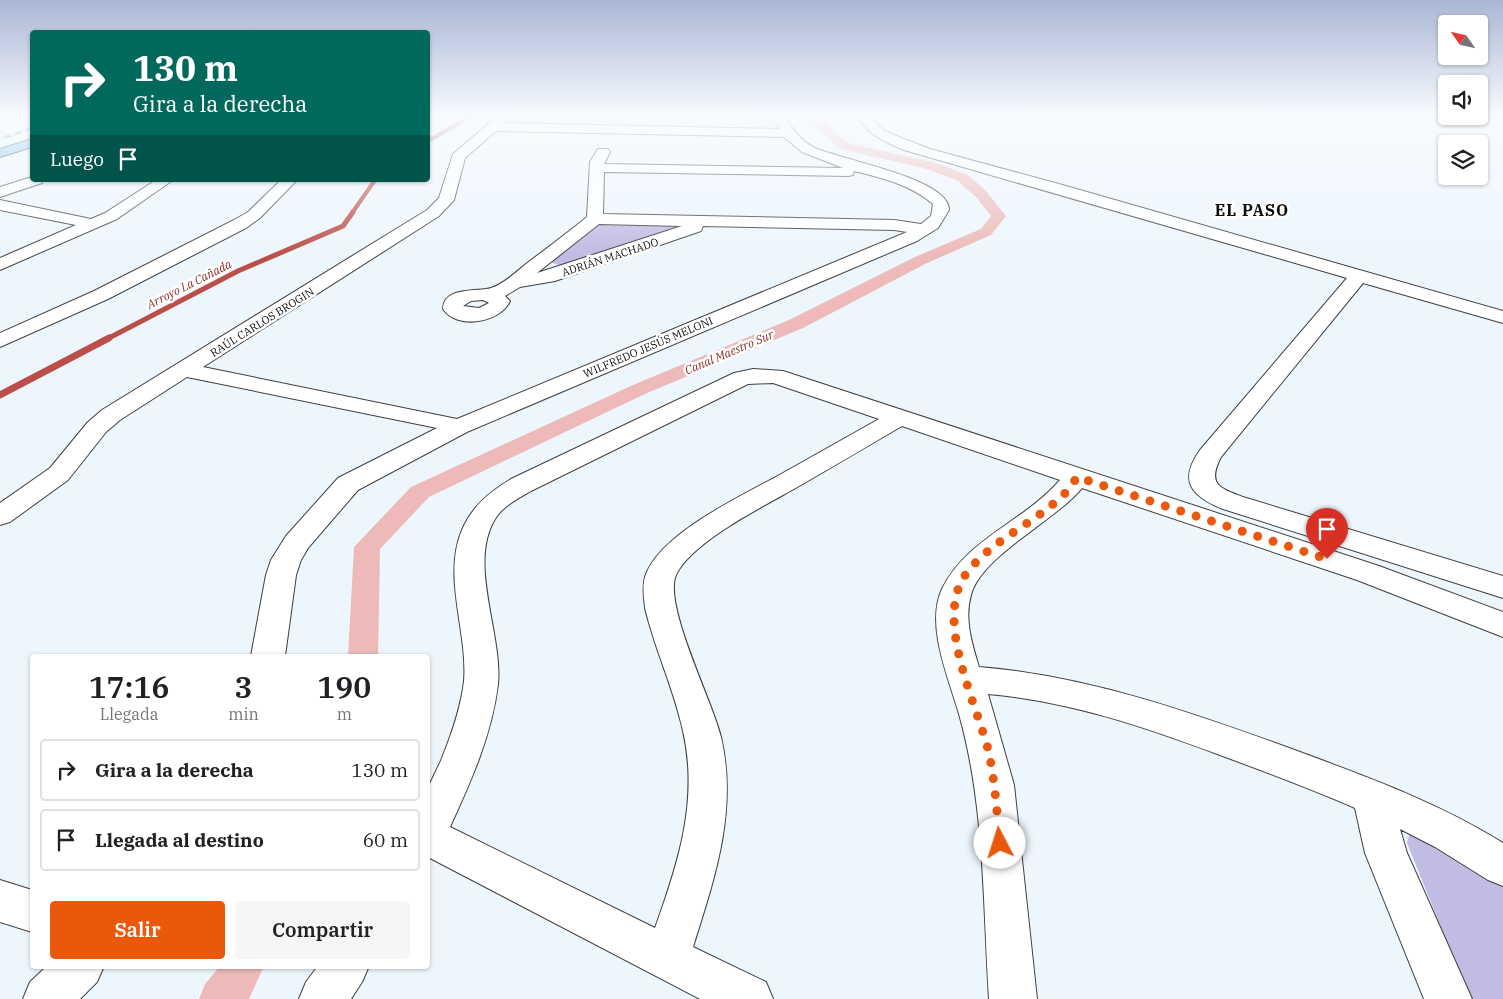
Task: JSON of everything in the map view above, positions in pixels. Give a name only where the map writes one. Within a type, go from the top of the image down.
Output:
[{"type":"street","name":"RAÚL CARLOS BROGIN","points":[[0,516],[59,474],[97,428],[111,415],[432,213],[446,200],[456,163]]},
{"type":"street","points":[[598,163],[596,219],[894,225],[924,230]]},
{"type":"street","name":"WILFREDO JESÚS MELONI","points":[[268,654],[281,575],[286,560],[302,536],[348,484],[458,427],[924,230],[934,224],[942,211],[941,203],[936,196],[917,184],[862,170],[843,163]]},
{"type":"street","points":[[969,163],[1078,192],[1140,212],[1360,274],[1503,317]]},
{"type":"street","points":[[597,168],[849,172],[862,170]]},
{"type":"street","points":[[0,192],[31,182]]},
{"type":"street","points":[[0,265],[122,210],[163,182]]},
{"type":"street","points":[[2,339],[101,295],[240,224],[254,214],[288,182]]},
{"type":"street","points":[[0,205],[93,224]]},
{"type":"street","name":"ADRIÁN MACHADO","points":[[493,296],[515,282],[596,219]]},
{"type":"street","name":"ADRIÁN MACHADO","points":[[515,282],[548,277],[686,231],[702,222]]},
{"type":"street","points":[[1360,274],[1209,455],[1200,468],[1200,478],[1206,489],[1233,503],[1503,587]]},
{"type":"street","points":[[184,370],[435,420],[458,427]]},
{"type":"street","points":[[430,827],[455,772],[473,723],[481,681],[481,650],[470,554],[474,534],[484,514],[501,498],[520,485],[742,378],[775,376],[897,419],[1360,570],[1503,625]]},
{"type":"street","points":[[667,958],[698,863],[707,806],[708,768],[701,730],[664,617],[659,594],[660,578],[675,556],[712,525],[897,419]]},
{"type":"street","points":[[1013,999],[995,785],[988,752],[956,646],[953,619],[955,597],[966,575],[985,554],[1064,495],[1077,477]]},
{"type":"street","points":[[967,679],[1009,681],[1064,692],[1128,708],[1187,727],[1372,796],[1451,835],[1503,866]]},
{"type":"street","points":[[1372,796],[1386,853],[1448,999]]},
{"type":"street","points":[[430,838],[749,999]]},
{"type":"street","points":[[0,901],[30,910]]},
{"type":"street","points":[[47,999],[78,969]]},
{"type":"street","points":[[323,999],[344,969]]},
{"type":"shaded area","points":[[603,223],[673,225],[676,227],[673,231],[563,266],[552,263],[552,259],[596,225]]},
{"type":"shaded area","points":[[1409,835],[1433,840],[1503,880],[1503,999],[1470,999],[1407,843]]},
{"type":"waterway","name":"Canal Maestro Sur","points":[[363,654],[367,547],[420,492],[640,389],[796,324],[921,260],[986,232],[999,216],[981,194],[963,178],[916,163]]},
{"type":"waterway","name":"Arroyo La Cañada","points":[[352,213],[374,182]]},
{"type":"waterway","name":"Arroyo La Cañada","points":[[107,339],[238,271],[343,226],[353,212]]},
{"type":"waterway","name":"Arroyo La Cañada","points":[[0,395],[109,338]]},
{"type":"waterway","name":"Canal Maestro Sur","points":[[220,999],[234,984],[242,969]]},
{"type":"district","name":"EL PASO","points":[[1252,210]]},
{"type":"route","points":[[1000,843],[995,785],[988,752],[956,646],[953,619],[955,597],[966,575],[985,554],[1064,495],[1077,477],[1327,559]]}]
